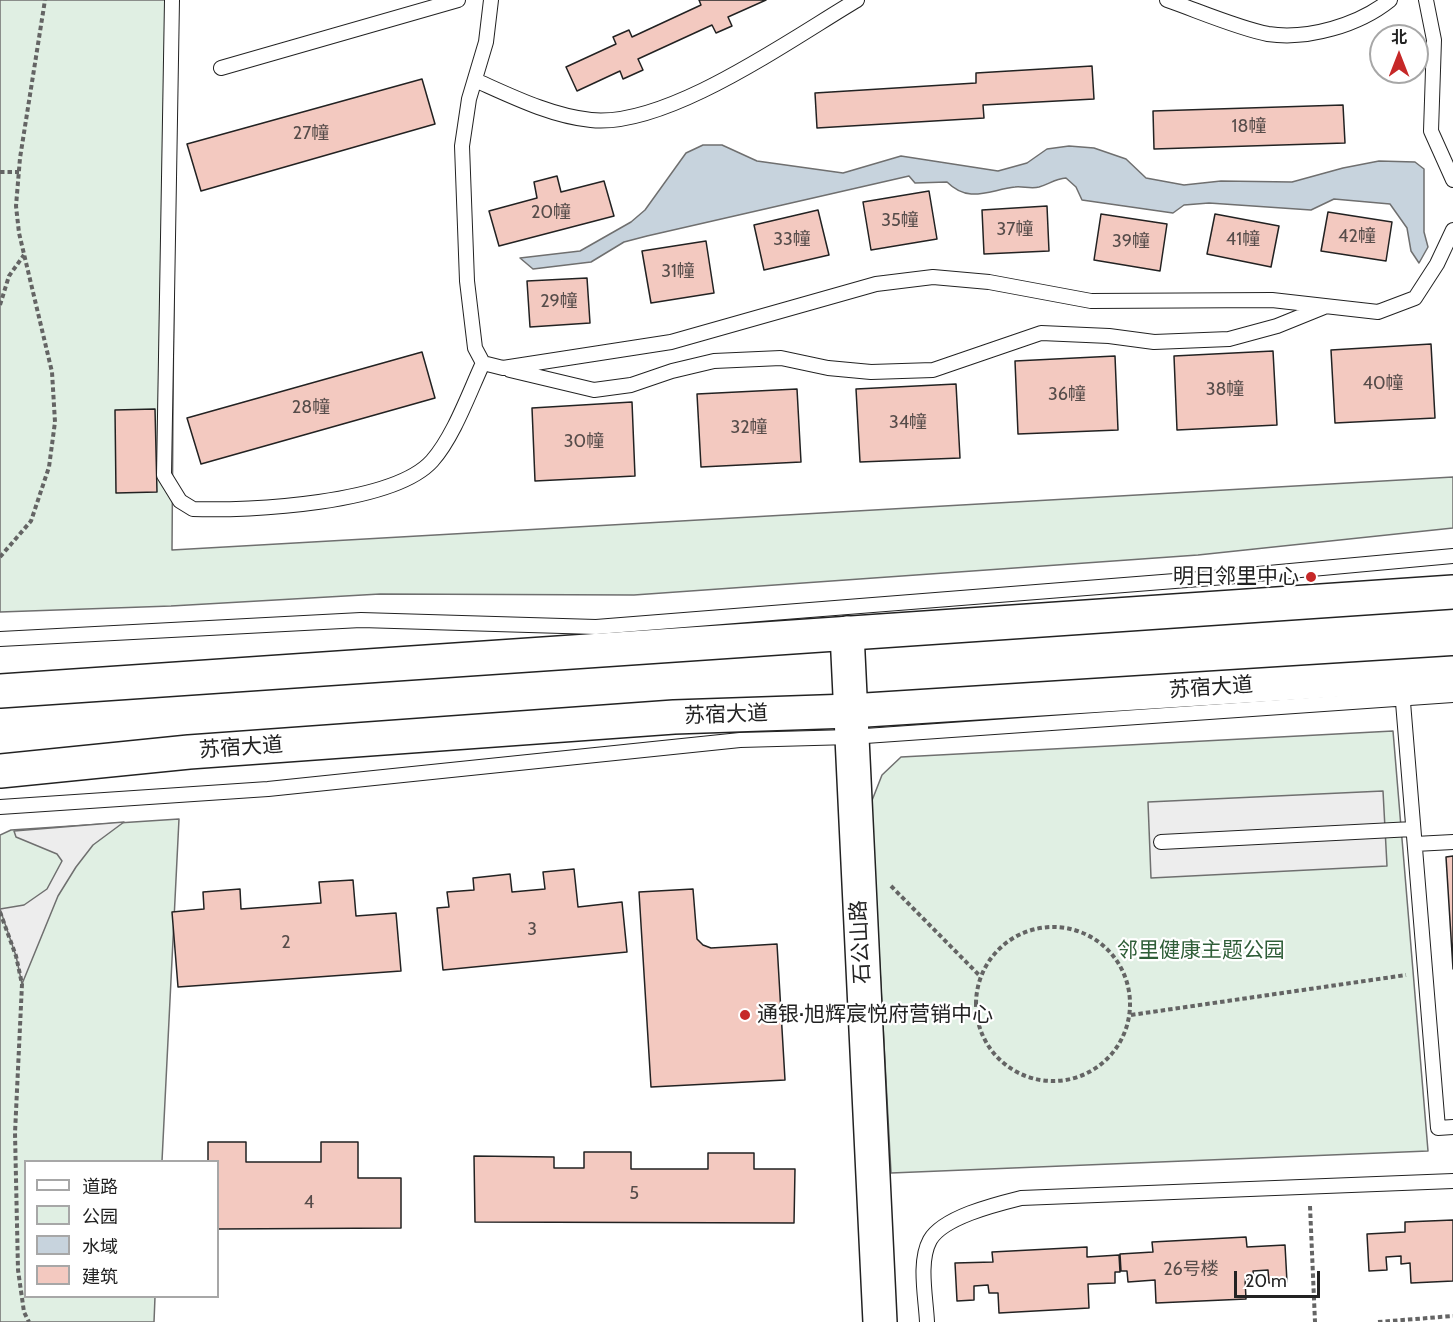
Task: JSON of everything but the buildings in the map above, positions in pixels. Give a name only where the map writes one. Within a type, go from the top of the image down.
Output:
[{"type":"main road","points":[[0,691],[1453,592]]},
{"type":"main road","name":"石公山路","points":[[847,633],[880,1322]]},
{"type":"main road","name":"苏宿大道","points":[[0,771],[189,752],[674,717],[851,724],[1402,687],[1453,673]]},
{"type":"lane","points":[[172,0],[164,475],[180,501],[193,509],[289,505],[371,492],[400,482],[432,462],[457,420],[483,363]]},
{"type":"lane","points":[[221,68],[458,0]]},
{"type":"lane","points":[[491,0],[486,42],[469,99],[462,146],[467,281],[475,348],[483,363],[594,390],[631,385],[672,371],[714,362],[781,358],[860,371],[933,370],[962,362],[1041,333],[1108,336],[1154,342],[1229,339],[1277,326],[1326,306]]},
{"type":"lane","points":[[475,80],[520,99],[582,118],[592,120],[645,115],[705,89],[857,0]]},
{"type":"lane","points":[[1167,0],[1268,34],[1311,34],[1355,20],[1390,0]]},
{"type":"lane","points":[[1426,0],[1434,40],[1431,131],[1453,180]]},
{"type":"lane","points":[[502,368],[671,342],[876,284],[933,277],[989,282],[1091,301],[1272,300],[1378,312],[1415,298],[1437,264],[1453,230]]},
{"type":"lane","points":[[0,639],[361,620],[596,627],[1225,577],[1453,556]]},
{"type":"lane","points":[[1453,694],[1402,687],[1438,1128],[1453,1127]]},
{"type":"lane","points":[[0,807],[268,789],[740,740],[851,724]]},
{"type":"lane","points":[[1161,842],[1413,829]]},
{"type":"lane","points":[[1414,844],[1453,842]]},
{"type":"lane","points":[[927,1322],[924,1263],[930,1239],[955,1219],[993,1205],[1021,1198],[1453,1181]]},
{"type":"path","points":[[0,557],[31,521],[49,467],[55,422],[52,372],[24,255],[16,206],[45,0]]},
{"type":"path","points":[[0,172],[19,172]]},
{"type":"path","points":[[0,305],[9,276],[24,255]]},
{"type":"path","points":[[890,884],[980,976]]},
{"type":"path","points":[[0,912],[16,956],[22,984],[15,1133],[18,1270],[24,1312],[29,1322]]},
{"type":"path","points":[[1063,926],[1087,933],[1108,947],[1125,975],[1130,991],[1131,1015],[1118,1045],[1108,1059],[1088,1073],[1065,1081],[1038,1080],[1012,1070],[992,1052],[979,1029],[975,1002],[980,976],[994,952],[1015,936],[1039,927],[1063,926]]},
{"type":"path","points":[[1131,1015],[1425,972]]},
{"type":"path","points":[[1310,1187],[1315,1322]]},
{"type":"path","points":[[1378,1322],[1453,1317]]},
{"type":"green space","points":[[0,0],[176,0],[172,550],[1453,477],[1453,528],[1198,555],[634,595],[380,594],[171,606],[0,612]]},
{"type":"green space","name":"邻里健康主题公园","points":[[1393,731],[1428,1151],[891,1173],[871,803],[882,775],[901,757]]},
{"type":"green space","points":[[179,819],[162,1160],[24,1160],[24,1298],[155,1298],[154,1322],[0,1322],[0,835],[11,830]]},
{"type":"shaded area","points":[[1383,791],[1387,866],[1151,878],[1148,802]]},
{"type":"shaded area","points":[[124,822],[93,845],[76,867],[58,896],[22,984],[16,956],[0,909],[24,905],[47,889],[62,861],[57,854],[16,837],[14,831]]},
{"type":"water","points":[[703,145],[722,145],[757,161],[843,173],[901,156],[998,171],[1027,163],[1047,149],[1069,146],[1094,148],[1126,159],[1146,178],[1184,185],[1221,181],[1292,182],[1379,161],[1415,162],[1424,169],[1424,232],[1428,247],[1419,263],[1411,251],[1407,228],[1390,204],[1334,199],[1311,210],[1209,203],[1184,205],[1173,213],[1082,200],[1076,187],[1066,178],[1036,188],[1015,187],[971,194],[955,189],[947,182],[915,183],[909,176],[624,242],[591,262],[533,269],[520,258],[580,251],[631,222],[645,210],[686,153]]},
{"type":"place","name":"明日邻里中心","points":[[1311,577]]},
{"type":"place","name":"通银·旭辉宸悦府营销中心","points":[[745,1015]]}]
